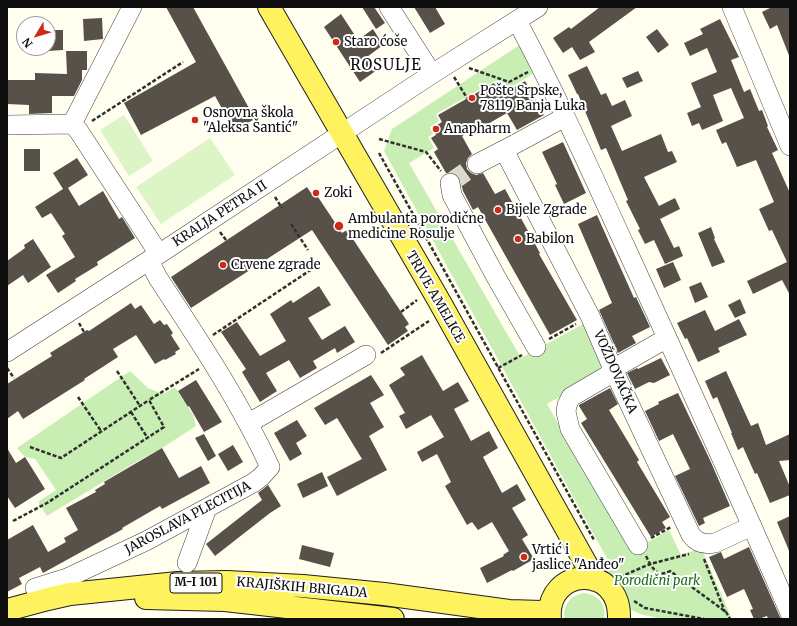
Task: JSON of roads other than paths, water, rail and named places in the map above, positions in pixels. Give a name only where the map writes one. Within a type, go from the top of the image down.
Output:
[{"type":"main road","name":"TRIVE AMELICE","points":[[269,7],[341,134],[438,299],[565,525],[605,579]]},
{"type":"main road","name":"TRIVE AMELICE","points":[[565,525],[569,548],[566,583]]},
{"type":"main road","points":[[566,583],[579,578],[605,579]]},
{"type":"main road","points":[[605,579],[600,581],[610,588],[616,597],[619,608],[619,619]]},
{"type":"main road","name":"KRAJIŠKIH BRIGADA","points":[[7,610],[70,594],[178,583],[227,582],[311,586],[384,594],[509,611],[542,612],[550,614],[553,598],[559,588],[566,583]]},
{"type":"main road","name":"KRAJIŠKIH BRIGADA","points":[[18,619],[60,609],[143,598],[225,600],[394,619]]},
{"type":"street","points":[[7,125],[75,127],[132,7]]},
{"type":"street","points":[[389,7],[432,74]]},
{"type":"street","name":"KRALJA PETRA II","points":[[7,352],[154,258],[432,74],[538,7]]},
{"type":"street","points":[[732,7],[790,146]]},
{"type":"street","points":[[517,21],[526,35],[566,117],[790,613]]},
{"type":"street","points":[[477,164],[566,117]]},
{"type":"street","name":"JAROSLAVA PLECITIJA","points":[[35,588],[74,575],[146,541],[253,483],[261,477],[270,466],[249,423],[158,278],[154,258],[75,127]]},
{"type":"street","name":"VOŽDOVAČKA","points":[[504,150],[590,316],[613,369],[694,538],[701,543],[715,543],[752,526]]},
{"type":"street","points":[[450,183],[455,202],[536,347]]},
{"type":"street","points":[[638,545],[570,429],[566,412],[567,405],[571,398],[607,376],[613,369],[667,338]]},
{"type":"street","points":[[249,423],[370,353]]},
{"type":"street","points":[[187,563],[207,508]]},
{"type":"tunnel","points":[[450,183],[477,164]]},
{"type":"place","name":"Staro ćoše","points":[[336,42]]},
{"type":"place","name":"Pošte Srpske, 78119 Banja Luka","points":[[472,98]]},
{"type":"place","name":"Osnovna škola \"Aleksa Šantić\"","points":[[195,120]]},
{"type":"place","name":"Anapharm","points":[[436,129]]},
{"type":"place","name":"Zoki","points":[[316,193]]},
{"type":"place","name":"Bijele Zgrade","points":[[498,210]]},
{"type":"place","name":"Ambulanta porodične medicine Rosulje","points":[[339,226]]},
{"type":"place","name":"Babilon","points":[[518,239]]},
{"type":"place","name":"Crvene zgrade","points":[[223,265]]},
{"type":"place","name":"Vrtić i jaslice \"Anđeo\"","points":[[524,557]]},
{"type":"district","name":"ROSULJE","points":[[386,66]]},
{"type":"park label","name":"Porodični park","points":[[657,581]]}]
